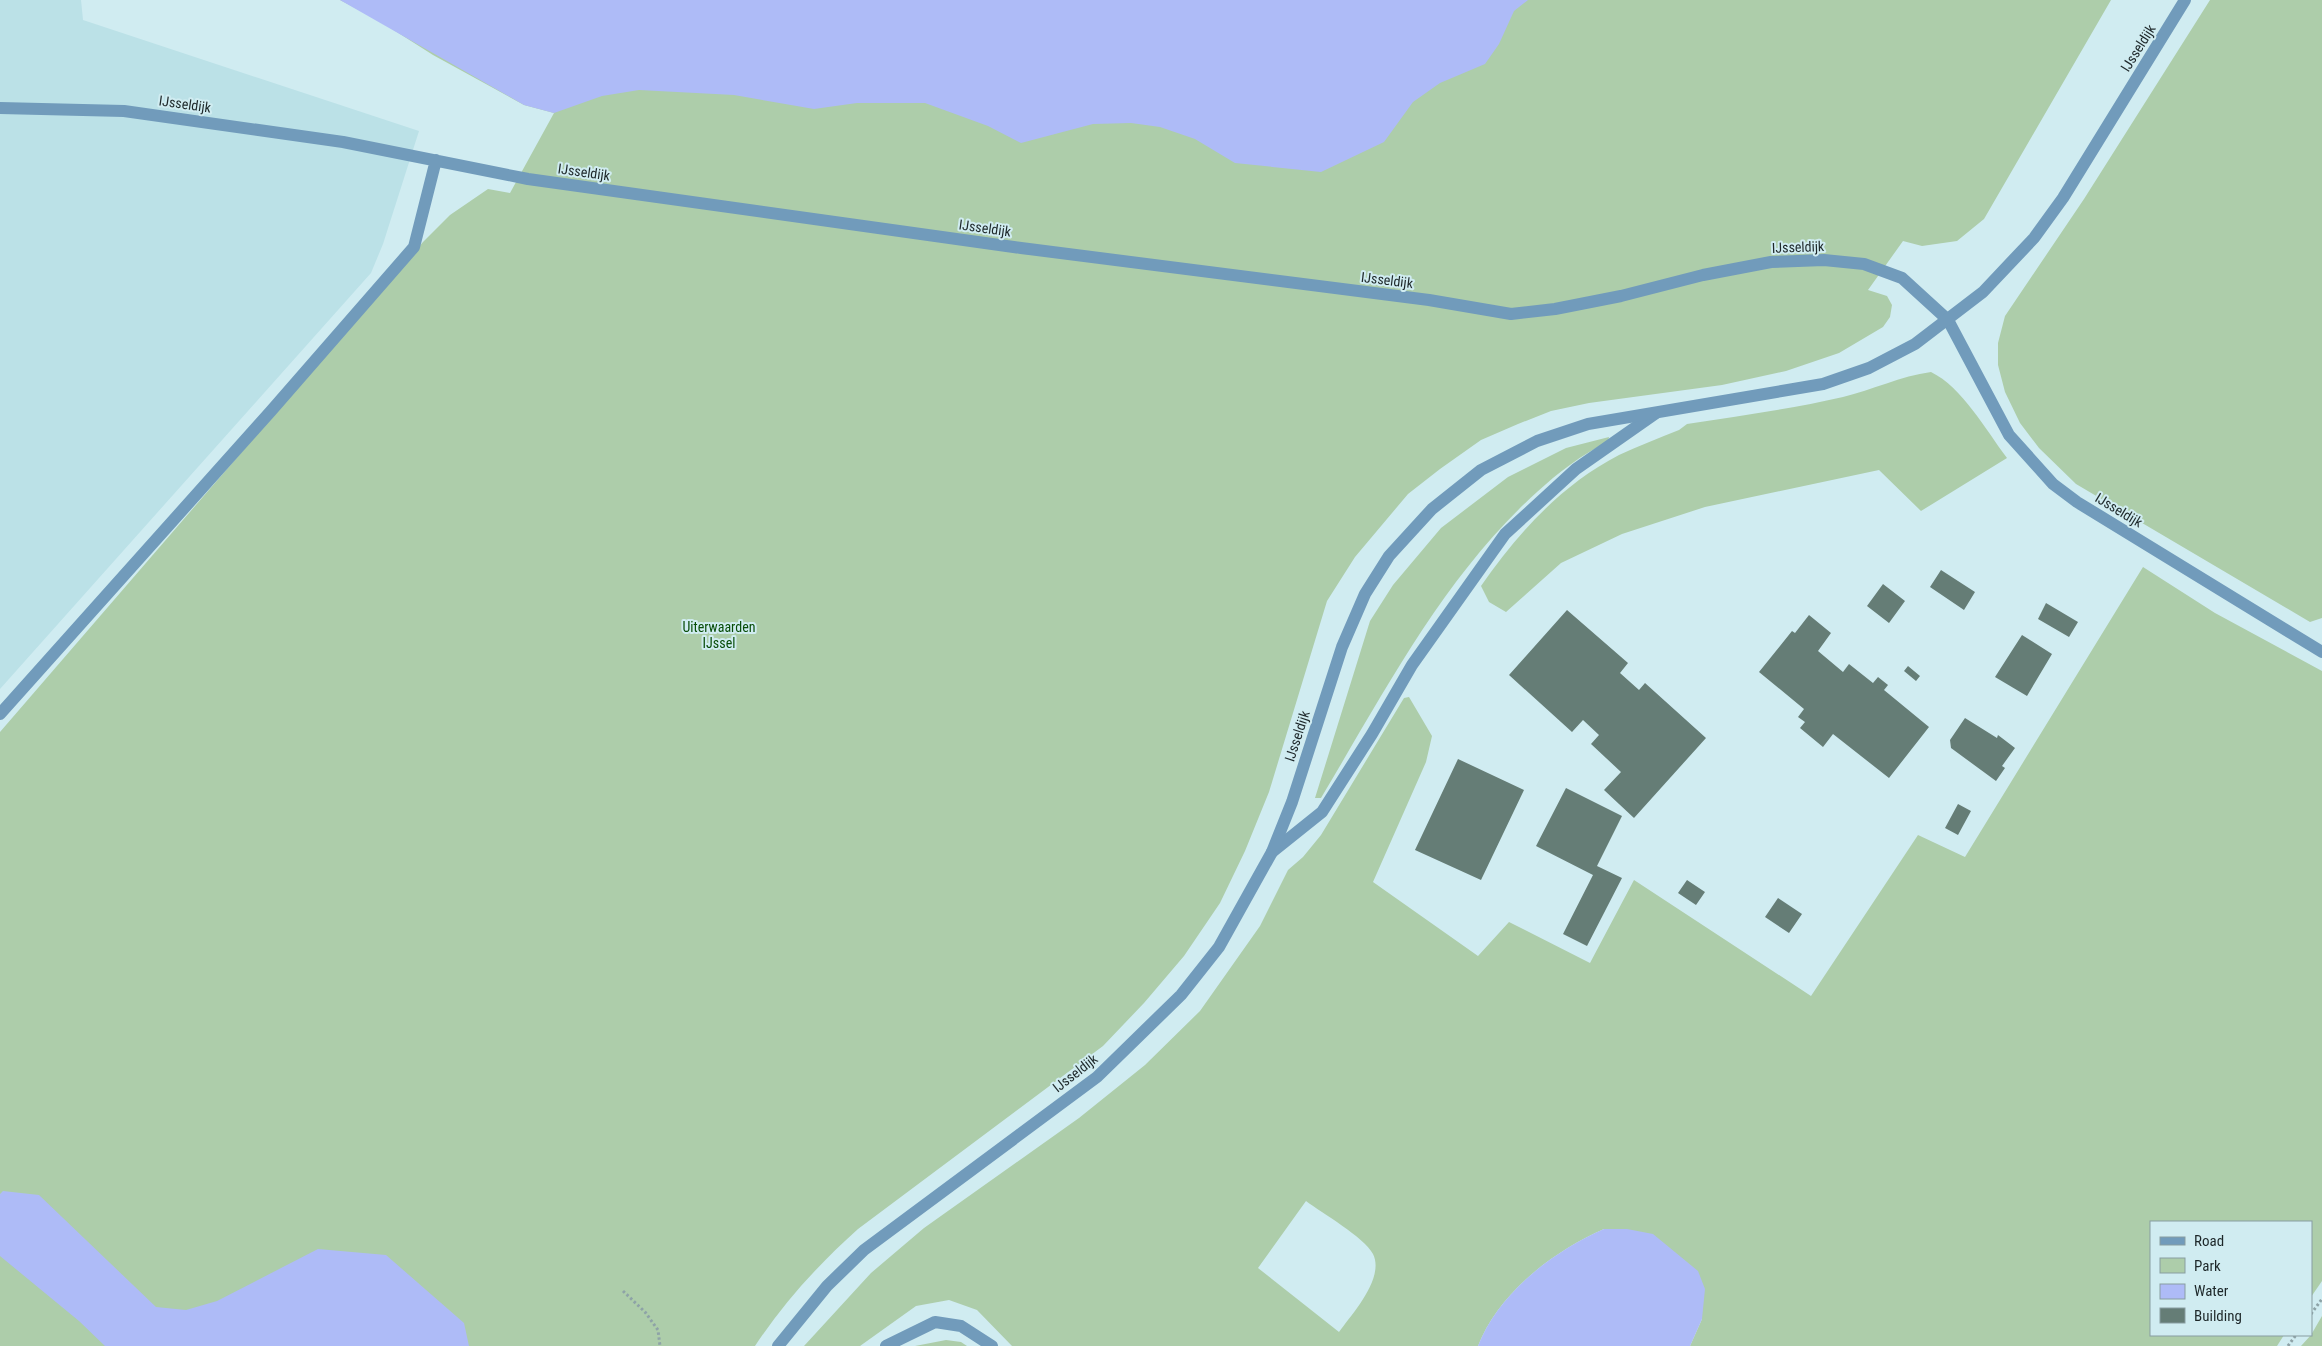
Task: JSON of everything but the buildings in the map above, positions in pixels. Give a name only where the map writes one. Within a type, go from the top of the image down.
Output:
[{"type":"street","name":"IJsseldijk","points":[[778,1346],[827,1286],[864,1250],[1097,1077],[1181,996],[1219,946],[1272,852],[1292,802],[1342,647],[1365,594],[1390,556],[1432,509],[1481,470],[1536,441],[1588,424],[1823,384],[1869,368],[1915,344],[1983,292],[2034,238],[2063,198],[2185,0]]},
{"type":"street","name":"IJsseldijk","points":[[0,108],[124,111],[343,142],[528,179],[1031,249],[1429,300],[1511,314],[1620,296],[1703,275],[1771,262],[1824,260],[1864,264],[1902,278],[1948,320],[2009,435],[2061,490],[2077,502],[2322,652]]},
{"type":"street","points":[[0,714],[271,412],[414,247],[436,160]]},
{"type":"street","points":[[1272,852],[1322,812],[1372,734],[1412,665],[1505,534],[1576,469],[1656,413]]},
{"type":"street","points":[[886,1346],[935,1322],[961,1326],[992,1346]]},
{"type":"path","points":[[623,1291],[644,1312],[658,1330],[660,1346]]},
{"type":"path","points":[[2312,1313],[2322,1298]]},
{"type":"shaded area","points":[[0,0],[81,0],[83,20],[419,131],[383,244],[371,273],[0,689]]},
{"type":"green space","name":"Uiterwaarden IJssel","points":[[340,0],[2111,0],[1984,219],[1957,241],[1922,246],[1903,241],[1868,290],[1887,296],[1892,305],[1890,317],[1883,327],[1839,353],[1786,371],[1722,385],[1589,403],[1551,411],[1481,440],[1408,494],[1355,557],[1327,601],[1269,792],[1245,851],[1220,903],[1184,956],[1144,1003],[1103,1046],[858,1229],[803,1284],[755,1346],[0,1346],[0,732],[423,242],[450,215],[488,189],[510,193],[554,113],[524,105],[433,55],[378,20]]},
{"type":"green space","points":[[2210,0],[2322,0],[2322,618],[2310,622],[2076,484],[2039,448],[2020,423],[2005,392],[1998,365],[1998,343],[2005,316],[2084,199]]},
{"type":"green space","points":[[1931,372],[1942,379],[1963,398],[2007,458],[1921,511],[1879,470],[1705,507],[1622,534],[1561,563],[1506,612],[1489,602],[1481,586],[1510,548],[1542,512],[1578,481],[1619,455],[1679,430],[1687,424],[1824,401]]},
{"type":"green space","points":[[1609,437],[1608,442],[1571,464],[1537,492],[1473,560],[1418,636],[1321,798],[1315,798],[1370,621],[1393,585],[1441,528],[1508,477],[1566,448]]},
{"type":"green space","points":[[2143,567],[2215,613],[2322,671],[2322,1281],[2312,1296],[2312,1221],[2150,1221],[2150,1336],[2283,1336],[2277,1346],[1690,1346],[1702,1319],[1604,1229],[1566,1249],[1530,1276],[1500,1308],[1487,1326],[1478,1346],[1012,1346],[977,1310],[949,1300],[916,1306],[860,1346],[804,1346],[871,1273],[924,1228],[1079,1118],[1145,1065],[1200,1011],[1260,926],[1288,870],[1303,857],[1321,835],[1404,698],[1409,697],[1432,736],[1426,762],[1373,882],[1478,956],[1509,922],[1590,963],[1634,880],[1811,996],[1918,835],[1965,857]],"holes":[[[1306,1201],[1368,1247],[1373,1254],[1376,1264],[1371,1284],[1359,1306],[1339,1332],[1258,1268]]]},
{"type":"green space","points":[[2322,1316],[2322,1346],[2301,1346],[2312,1336]]},
{"type":"green space","points":[[946,1340],[961,1342],[967,1346],[915,1346]]},
{"type":"water","points":[[340,0],[1528,0],[1514,11],[1499,44],[1485,64],[1440,83],[1413,102],[1384,142],[1321,172],[1235,163],[1195,139],[1160,127],[1131,123],[1093,124],[1021,143],[988,126],[925,103],[857,103],[814,109],[734,95],[639,90],[602,96],[554,113],[524,105]]},
{"type":"water","points":[[3,1191],[39,1195],[156,1307],[186,1310],[217,1301],[318,1249],[386,1255],[464,1323],[469,1346],[105,1346],[79,1321],[0,1256],[0,1194]]},
{"type":"water","points":[[1604,1229],[1627,1229],[1653,1234],[1698,1271],[1705,1289],[1702,1319],[1690,1346],[1478,1346],[1487,1326],[1500,1308],[1530,1275],[1566,1249]]}]
